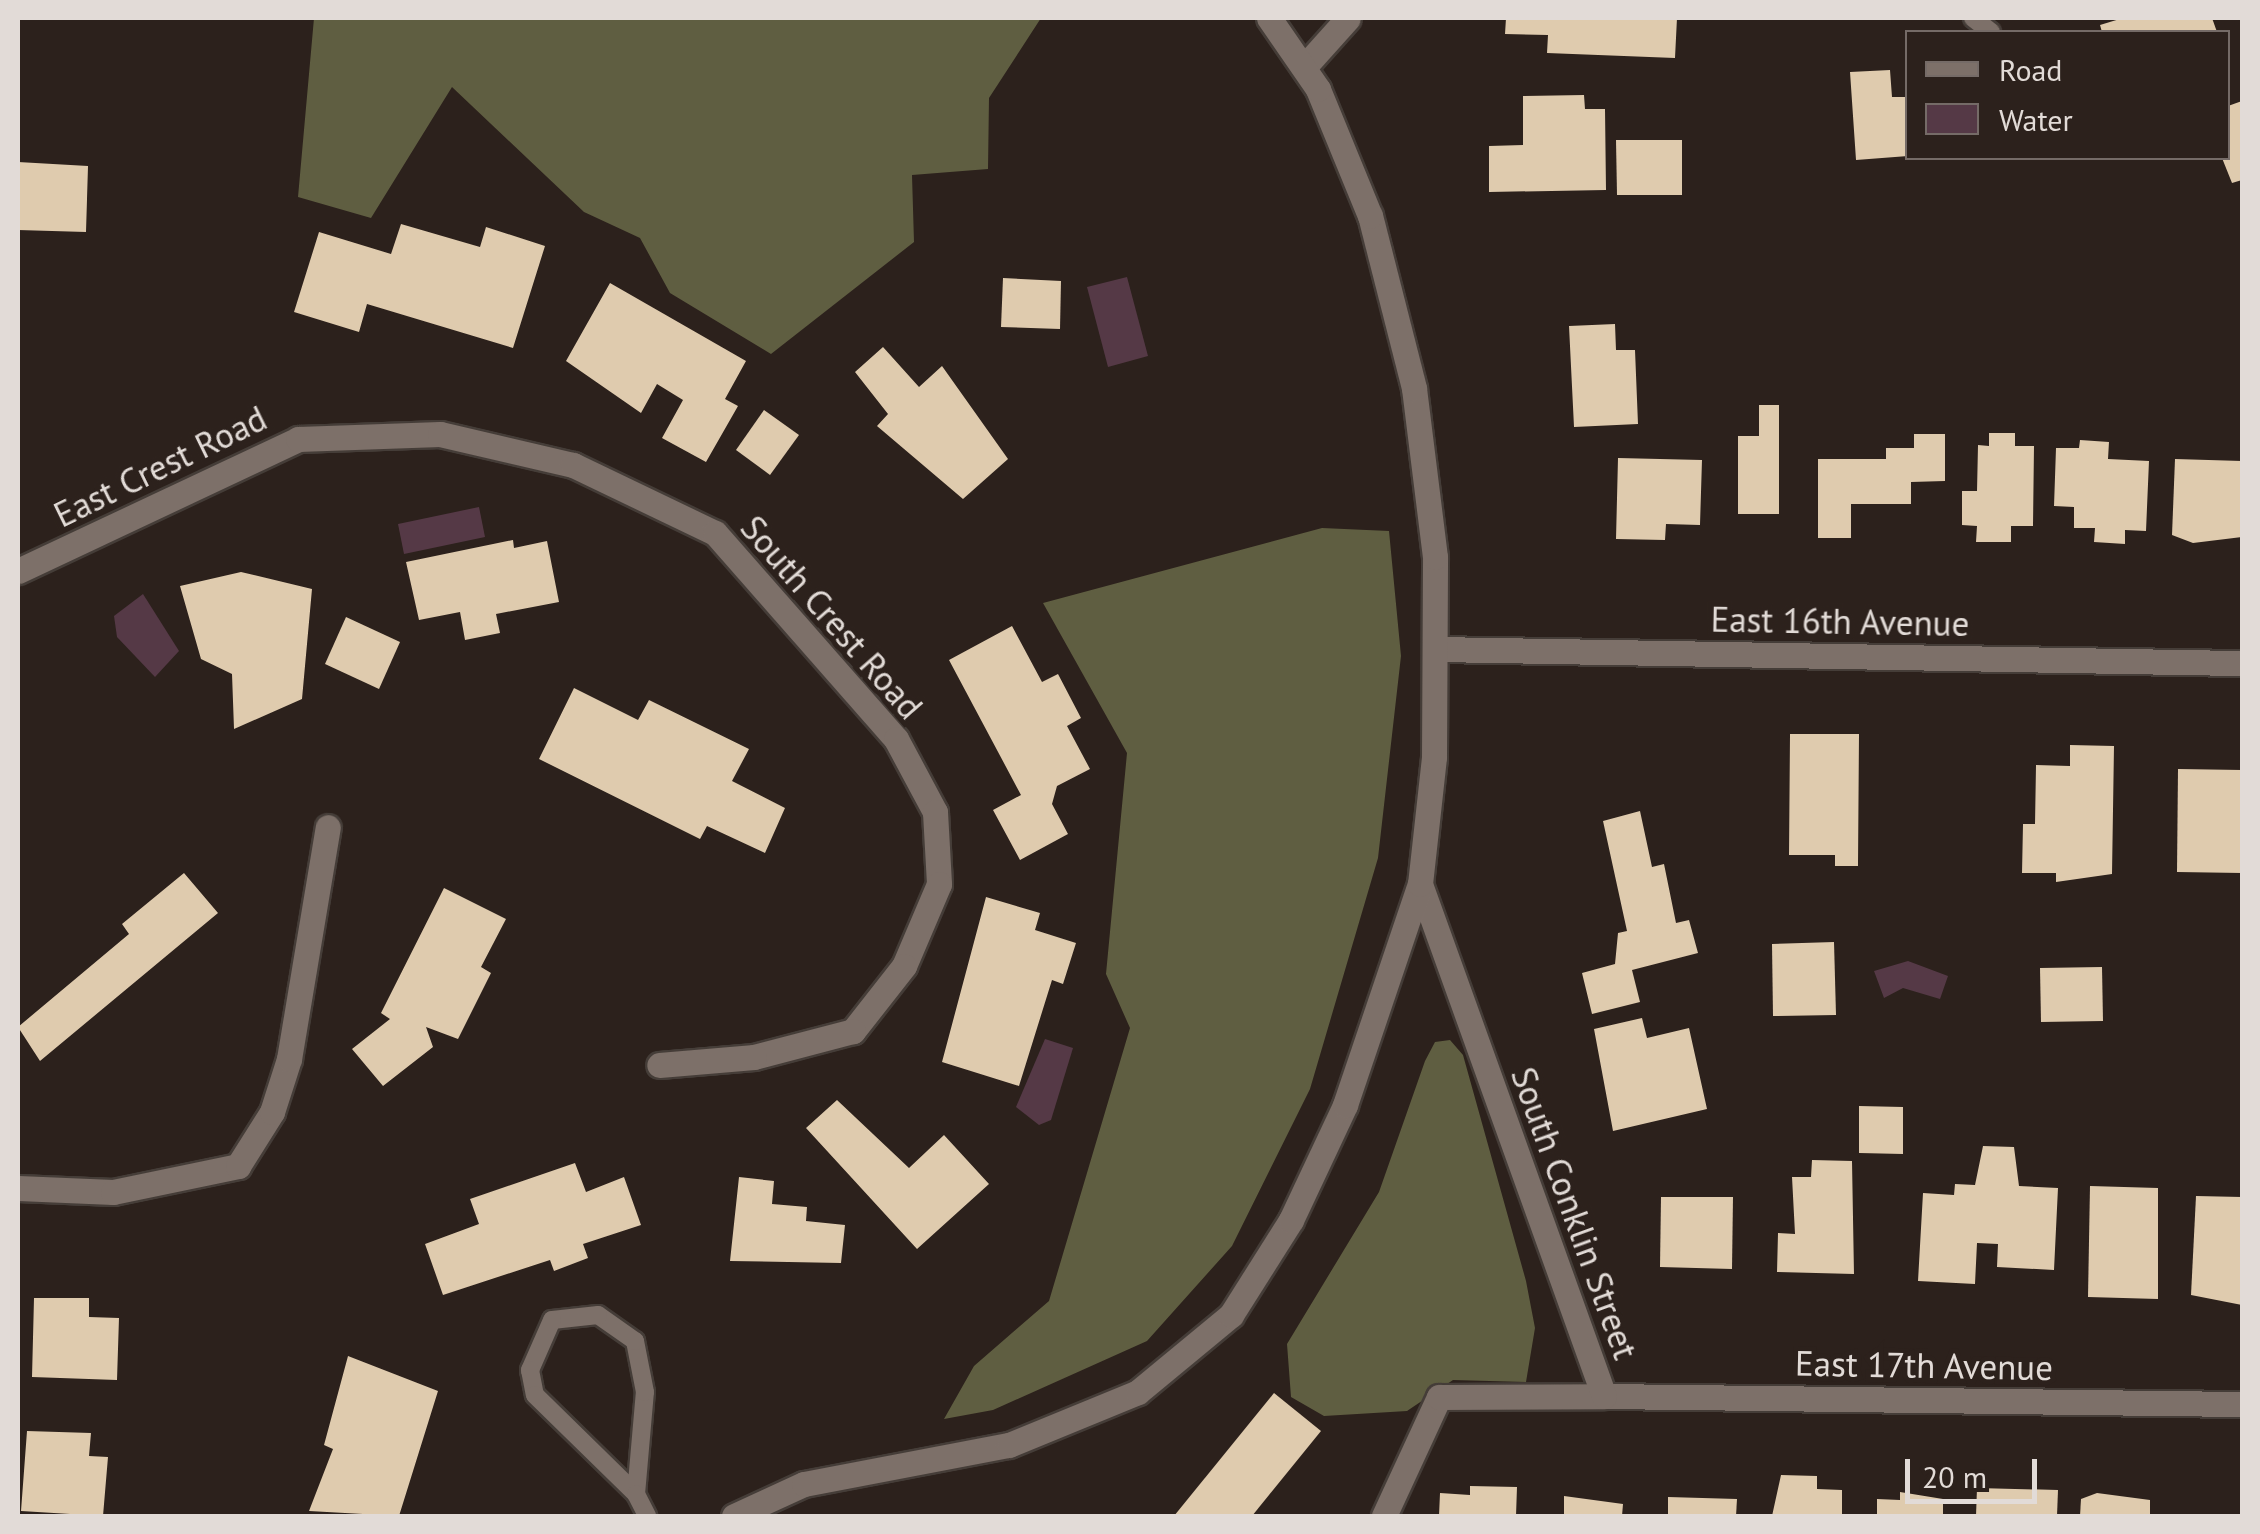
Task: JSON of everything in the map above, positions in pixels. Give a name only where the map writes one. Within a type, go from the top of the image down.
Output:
[{"type":"street","points":[[734,1516],[804,1484],[1008,1445],[1138,1392],[1230,1315],[1291,1220],[1346,1105],[1420,884],[1436,648],[1429,489],[1403,336],[1359,180],[1305,66],[1269,18]]},
{"type":"street","points":[[1305,66],[1348,18]]},
{"type":"street","name":"East Crest Road","points":[[18,570],[298,439],[440,434],[573,464]]},
{"type":"street","name":"South Crest Road","points":[[573,464],[715,533],[896,739],[935,812],[939,884],[904,966],[853,1030],[754,1056],[659,1065]]},
{"type":"street","name":"East 16th Avenue","points":[[1436,648],[2242,663]]},
{"type":"street","points":[[18,1188],[113,1192],[238,1166],[272,1112],[289,1059],[328,827]]},
{"type":"street","name":"South Conklin Street","points":[[1384,1516],[1439,1397],[1604,1396],[1420,884]]},
{"type":"street","name":"East 17th Avenue","points":[[1604,1396],[2242,1404]]},
{"type":"lane","points":[[636,1494],[644,1392],[634,1340],[598,1315],[552,1320],[530,1370],[535,1396],[636,1494],[647,1516]]},
{"type":"shaded area","points":[[314,18],[1041,18],[989,98],[988,169],[912,175],[914,242],[771,354],[670,293],[640,238],[584,212],[452,87],[371,218],[298,197]]},
{"type":"shaded area","points":[[1322,528],[1389,531],[1401,656],[1378,858],[1310,1089],[1232,1246],[1147,1341],[993,1410],[944,1419],[974,1366],[1049,1301],[1130,1028],[1106,974],[1127,753],[1043,603]]},
{"type":"shaded area","points":[[1450,1040],[1463,1055],[1526,1281],[1535,1328],[1526,1382],[1453,1380],[1407,1411],[1324,1416],[1291,1397],[1287,1344],[1379,1192],[1435,1042]]},
{"type":"water","points":[[1127,277],[1148,356],[1108,367],[1087,287]]},
{"type":"water","points":[[479,507],[485,537],[404,554],[398,524]]},
{"type":"water","points":[[143,594],[179,651],[155,677],[117,637],[114,616]]},
{"type":"water","points":[[1908,961],[1948,976],[1940,999],[1903,988],[1884,998],[1874,971]]},
{"type":"water","points":[[1045,1039],[1073,1048],[1051,1120],[1039,1125],[1016,1107]]},
{"type":"building","points":[[1506,18],[1677,18],[1675,58],[1547,53],[1548,35],[1505,34]]},
{"type":"building","points":[[2123,18],[2212,18],[2216,30],[2101,30],[2100,25]]},
{"type":"building","points":[[1890,70],[1892,97],[1905,97],[1905,156],[1856,160],[1850,72]]},
{"type":"building","points":[[1584,95],[1585,109],[1605,109],[1606,190],[1489,192],[1489,146],[1523,145],[1523,96]]},
{"type":"building","points":[[2242,101],[2242,180],[2232,183],[2223,160],[2230,160],[2230,105]]},
{"type":"building","points":[[1616,140],[1682,140],[1682,195],[1617,195]]},
{"type":"building","points":[[18,162],[88,166],[86,232],[18,230]]},
{"type":"building","points":[[401,224],[480,247],[486,227],[545,246],[513,348],[367,304],[359,332],[294,312],[319,232],[391,254]]},
{"type":"building","points":[[1003,278],[1061,281],[1060,329],[1001,327]]},
{"type":"building","points":[[610,283],[746,361],[725,399],[738,406],[706,462],[662,438],[683,400],[657,384],[641,413],[566,361]]},
{"type":"building","points":[[1615,324],[1616,350],[1635,350],[1638,424],[1574,427],[1569,326]]},
{"type":"building","points":[[883,347],[919,387],[942,366],[1008,459],[963,499],[877,426],[888,414],[855,372]]},
{"type":"building","points":[[1759,405],[1779,405],[1779,514],[1738,514],[1738,436],[1759,436]]},
{"type":"building","points":[[764,410],[799,435],[770,475],[736,450]]},
{"type":"building","points":[[1989,433],[2015,433],[2015,446],[2034,446],[2033,526],[2011,526],[2011,542],[1976,542],[1977,526],[1962,525],[1962,491],[1977,491],[1978,445],[1989,446]]},
{"type":"building","points":[[1914,434],[1945,434],[1945,481],[1911,482],[1911,504],[1851,504],[1851,538],[1818,538],[1818,459],[1886,459],[1886,448],[1914,448]]},
{"type":"building","points":[[2080,440],[2109,442],[2108,459],[2149,461],[2146,531],[2125,530],[2125,544],[2094,542],[2095,528],[2074,528],[2074,507],[2054,506],[2056,448],[2079,448]]},
{"type":"building","points":[[1618,458],[1702,460],[1700,525],[1666,524],[1665,540],[1616,539]]},
{"type":"building","points":[[2175,459],[2242,461],[2242,537],[2193,543],[2172,535]]},
{"type":"building","points":[[513,540],[514,548],[547,541],[559,602],[496,614],[500,633],[465,640],[460,612],[419,620],[406,562]]},
{"type":"building","points":[[241,572],[312,589],[302,699],[234,729],[232,674],[201,659],[180,586]]},
{"type":"building","points":[[346,617],[400,642],[379,689],[325,664]]},
{"type":"building","points":[[1012,626],[1042,682],[1058,674],[1081,718],[1067,726],[1090,769],[1057,786],[1052,804],[1068,834],[1020,860],[993,810],[1021,795],[949,660]]},
{"type":"building","points":[[574,688],[638,720],[649,700],[749,749],[732,781],[785,808],[765,853],[707,826],[700,839],[539,759]]},
{"type":"building","points":[[1790,734],[1859,734],[1858,866],[1835,866],[1835,855],[1789,855]]},
{"type":"building","points":[[2070,745],[2114,746],[2112,874],[2056,882],[2056,873],[2022,873],[2023,824],[2035,824],[2036,765],[2070,766]]},
{"type":"building","points":[[2178,769],[2242,770],[2242,873],[2177,872]]},
{"type":"building","points":[[1640,811],[1652,867],[1664,864],[1676,923],[1689,920],[1698,953],[1632,970],[1640,1002],[1592,1014],[1582,973],[1615,964],[1618,933],[1627,931],[1603,821]]},
{"type":"building","points":[[184,873],[218,913],[40,1061],[18,1027],[129,934],[122,924]]},
{"type":"building","points":[[444,888],[506,919],[481,967],[491,973],[458,1039],[426,1027],[433,1047],[383,1086],[352,1049],[390,1019],[381,1013]]},
{"type":"building","points":[[986,897],[1040,913],[1035,930],[1076,943],[1063,984],[1052,980],[1019,1086],[942,1062]]},
{"type":"building","points":[[1834,942],[1836,1015],[1773,1016],[1772,944]]},
{"type":"building","points":[[2102,967],[2103,1021],[2041,1022],[2040,968]]},
{"type":"building","points":[[1642,1018],[1647,1038],[1689,1028],[1707,1109],[1613,1131],[1594,1029]]},
{"type":"building","points":[[837,1100],[909,1168],[944,1135],[989,1184],[917,1249],[806,1128]]},
{"type":"building","points":[[1859,1106],[1903,1107],[1903,1154],[1859,1153]]},
{"type":"building","points":[[1983,1146],[2014,1147],[2019,1186],[2058,1188],[2054,1270],[1997,1267],[1998,1244],[1977,1243],[1975,1284],[1918,1281],[1923,1193],[1954,1195],[1955,1184],[1975,1185]]},
{"type":"building","points":[[1812,1160],[1852,1161],[1854,1274],[1777,1272],[1778,1233],[1795,1234],[1792,1177],[1811,1177]]},
{"type":"building","points":[[575,1163],[586,1192],[624,1177],[641,1225],[583,1244],[588,1258],[554,1271],[550,1260],[443,1295],[425,1244],[479,1224],[470,1199]]},
{"type":"building","points":[[739,1177],[774,1181],[772,1204],[807,1207],[806,1221],[845,1225],[841,1263],[730,1261]]},
{"type":"building","points":[[2090,1186],[2158,1188],[2158,1299],[2088,1297]]},
{"type":"building","points":[[2196,1196],[2242,1197],[2242,1305],[2191,1295]]},
{"type":"building","points":[[1661,1197],[1733,1197],[1732,1269],[1660,1267]]},
{"type":"building","points":[[34,1298],[89,1298],[89,1317],[119,1318],[117,1380],[32,1377]]},
{"type":"building","points":[[348,1356],[438,1391],[399,1516],[309,1511],[333,1449],[324,1445]]},
{"type":"building","points":[[1274,1393],[1321,1431],[1252,1516],[1174,1516]]},
{"type":"building","points":[[27,1431],[91,1433],[89,1456],[108,1457],[103,1516],[21,1511]]},
{"type":"building","points":[[1781,1475],[1817,1476],[1817,1489],[1842,1490],[1842,1516],[1772,1516]]},
{"type":"building","points":[[1470,1486],[1517,1487],[1516,1516],[1439,1516],[1440,1493],[1470,1495]]},
{"type":"building","points":[[1977,1488],[2058,1490],[2057,1516],[1976,1516]]},
{"type":"building","points":[[1900,1492],[1943,1499],[1943,1516],[1877,1516],[1877,1499],[1900,1500]]},
{"type":"building","points":[[2097,1493],[2150,1500],[2150,1516],[2080,1516],[2081,1499]]},
{"type":"building","points":[[1564,1496],[1623,1504],[1622,1516],[1564,1516]]},
{"type":"building","points":[[1668,1497],[1737,1499],[1736,1516],[1668,1516]]}]
